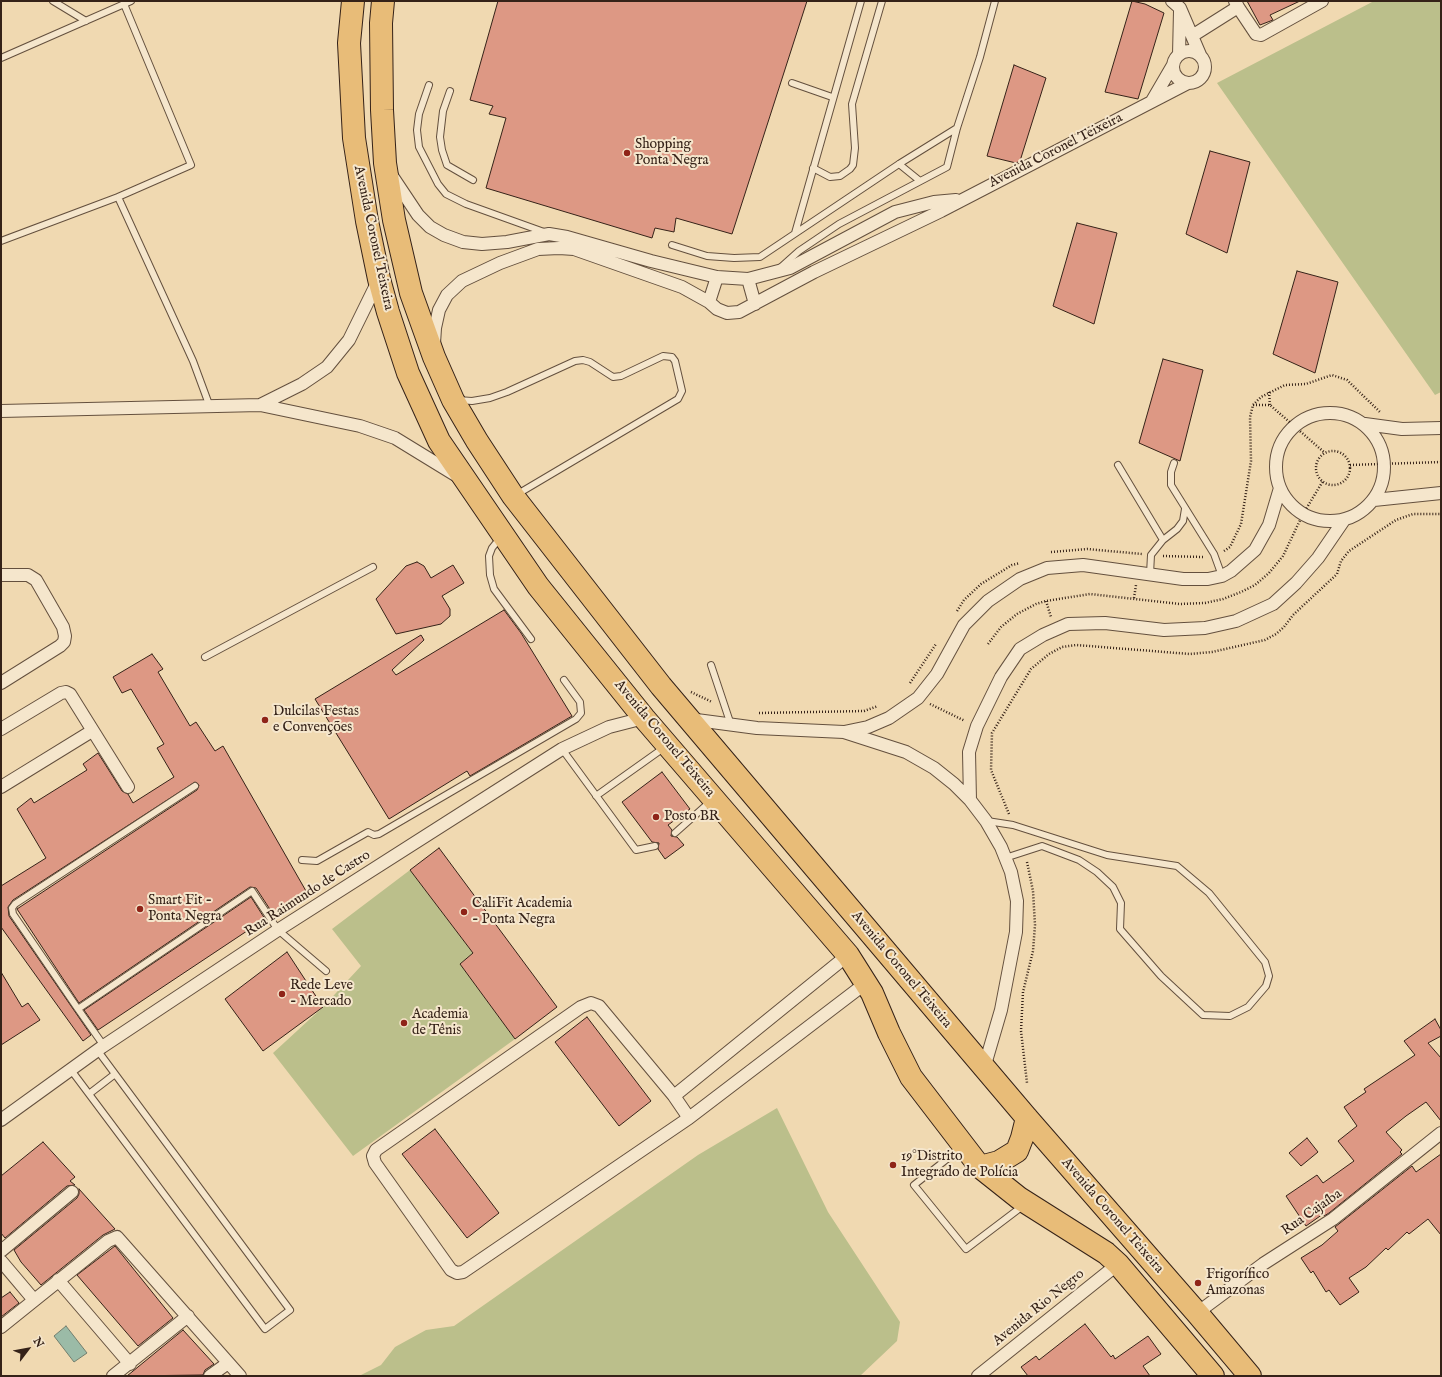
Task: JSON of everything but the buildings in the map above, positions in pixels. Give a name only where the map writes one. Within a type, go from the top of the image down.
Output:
[{"type":"highway","name":"Avenida Coronel Teixeira","points":[[353,1],[349,43],[354,138],[367,221],[379,279],[408,373],[439,441],[538,586],[644,718],[848,955],[866,983],[911,1077],[980,1167],[1026,1203],[1093,1244],[1118,1264],[1213,1376]]},
{"type":"highway","name":"Avenida Coronel Teixeira","points":[[383,1],[381,77],[385,163],[394,220],[412,293],[434,357],[453,400],[477,441],[513,496],[660,686],[984,1068],[1250,1376]]},
{"type":"highway","points":[[980,1167],[999,1162],[1017,1150],[1027,1118]]},
{"type":"street","points":[[1192,36],[1237,4],[1256,34],[1261,35],[1322,1]]},
{"type":"street","name":"Avenida Coronel Teixeira","points":[[755,304],[814,272],[941,211],[1152,101],[1188,83],[1194,82],[1203,74],[1205,68],[1192,36],[1176,5]]},
{"type":"street","name":"Avenida Coronel Teixeira","points":[[1152,101],[1176,60],[1176,5]]},
{"type":"street","points":[[1188,83],[1179,79],[1173,70],[1176,60],[1190,51],[1201,57]]},
{"type":"street","points":[[385,163],[406,199],[418,215],[430,227],[444,236],[463,242],[482,244],[507,242],[550,234],[567,237],[651,261],[717,277],[748,280],[774,274],[790,268],[825,251],[895,212],[934,202],[960,200]]},
{"type":"street","points":[[434,357],[435,328],[439,310],[447,295],[462,280],[538,249],[559,248],[574,250],[655,277],[682,287],[727,313],[740,312],[755,304],[748,280]]},
{"type":"street","points":[[709,302],[717,277]]},
{"type":"street","points":[[260,405],[302,384],[326,367],[349,340],[379,279]]},
{"type":"street","points":[[1,411],[260,405],[315,415],[360,426],[395,438],[466,482]]},
{"type":"street","points":[[1365,424],[1376,437],[1383,452],[1385,465],[1382,485],[1374,500],[1360,512],[1344,520],[1328,521],[1313,519],[1303,514],[1288,501],[1280,488],[1276,472],[1276,456],[1282,441],[1294,426],[1304,418],[1319,413],[1335,412],[1350,416],[1365,424],[1402,429],[1441,428]]},
{"type":"street","points":[[844,732],[868,726],[888,718],[918,698],[937,674],[964,625],[988,601],[1020,579],[1047,568],[1083,565],[1183,579],[1208,579],[1222,576],[1231,571],[1255,550],[1269,525],[1280,488]]},
{"type":"street","points":[[1374,500],[1441,493]]},
{"type":"street","points":[[970,800],[969,752],[977,726],[1001,677],[1020,649],[1043,635],[1068,624],[1105,623],[1164,630],[1205,628],[1236,621],[1273,604],[1296,583],[1318,558],[1344,520]]},
{"type":"street","points":[[1,575],[28,575],[36,580],[63,627],[65,636],[64,642],[60,646],[1,684]]},
{"type":"street","points":[[1,729],[61,693],[66,692],[70,694],[128,787]]},
{"type":"street","name":"Rua Raimundo de Castro","points":[[2,1116],[278,930],[562,749],[609,727],[644,718]]},
{"type":"street","points":[[688,718],[756,728],[844,732],[906,752],[934,768],[954,784],[970,800],[986,821],[1005,858],[1011,872],[1017,901],[1016,932],[1000,1010],[984,1068]]},
{"type":"street","points":[[1,787],[92,730]]},
{"type":"street","points":[[674,1096],[848,955]]},
{"type":"street","points":[[689,1118],[674,1096],[599,1006],[591,1003],[574,1011],[376,1150],[373,1156],[375,1164],[451,1270],[457,1273],[463,1272],[689,1118],[866,983]]},
{"type":"street","name":"Rua Cajaíba","points":[[1197,1313],[1263,1264],[1333,1219],[1441,1133]]},
{"type":"street","points":[[1,1251],[72,1192]]},
{"type":"street","points":[[1,1327],[108,1241],[117,1237],[240,1376]]},
{"type":"street","points":[[1,1261],[34,1300]]},
{"type":"street","name":"Avenida Rio Negro","points":[[978,1376],[1118,1264]]},
{"type":"street","points":[[58,1280],[130,1364]]},
{"type":"street","points":[[113,1376],[130,1364],[188,1316]]},
{"type":"street","points":[[210,1376],[228,1363]]},
{"type":"lane","points":[[53,1],[86,21]]},
{"type":"lane","points":[[1,58],[131,1]]},
{"type":"lane","points":[[795,233],[860,1]]},
{"type":"lane","points":[[813,168],[830,177],[840,176],[850,169],[852,165],[855,148],[852,104],[882,1]]},
{"type":"lane","points":[[774,274],[799,251],[839,224],[947,167],[957,128],[980,57],[995,1]]},
{"type":"lane","points":[[1,241],[118,197],[191,165],[124,4]]},
{"type":"lane","points":[[792,83],[832,97]]},
{"type":"lane","points":[[429,84],[419,114],[417,130],[419,147],[438,184],[446,194],[466,204],[550,234]]},
{"type":"lane","points":[[450,91],[440,137],[442,150],[447,165],[472,180]]},
{"type":"lane","points":[[672,245],[707,256],[734,258],[760,257],[899,164],[957,128]]},
{"type":"lane","points":[[899,164],[920,181]]},
{"type":"lane","points":[[118,197],[193,361],[210,407]]},
{"type":"lane","points":[[453,400],[472,401],[490,398],[507,392],[575,361],[583,360],[590,362],[613,377],[622,376],[663,356],[672,357],[675,361],[682,391],[678,399],[513,496]]},
{"type":"lane","points":[[1174,463],[1171,472],[1171,485],[1214,554],[1222,576]]},
{"type":"lane","points":[[1118,465],[1163,540]]},
{"type":"lane","points":[[1150,574],[1151,555],[1163,540],[1177,529],[1183,521],[1185,509]]},
{"type":"lane","points":[[503,535],[492,548],[489,556],[490,575],[494,589],[531,639]]},
{"type":"lane","points":[[205,657],[373,567]]},
{"type":"lane","points":[[711,665],[731,725]]},
{"type":"lane","points":[[302,860],[317,861],[368,832],[374,835],[379,834],[576,719],[580,714],[580,702],[564,680]]},
{"type":"lane","points":[[596,796],[668,746]]},
{"type":"lane","points":[[562,749],[636,850],[655,846]]},
{"type":"lane","points":[[71,1070],[265,1329],[290,1310],[115,1074],[78,1009],[13,914],[12,908],[15,904],[195,786]]},
{"type":"lane","points":[[675,834],[714,799]]},
{"type":"lane","points":[[986,821],[1013,825],[1107,855],[1177,866],[1209,893],[1264,962],[1268,976],[1266,986],[1248,1006],[1230,1016],[1203,1015],[1161,976],[1120,929],[1121,903],[1113,887],[1098,872],[1079,860],[1042,846],[1024,850],[1005,858]]},
{"type":"lane","points":[[78,1009],[252,891],[278,930],[326,971]]},
{"type":"lane","points":[[89,1094],[115,1074]]},
{"type":"lane","points":[[964,1146],[914,1185],[966,1249],[1026,1203]]},
{"type":"path","points":[[1269,391],[1270,405]]},
{"type":"path","points":[[1253,405],[1270,405],[1325,453]]},
{"type":"path","points":[[1333,451],[1341,453],[1347,458],[1350,465],[1349,473],[1345,480],[1338,484],[1330,484],[1323,481],[1318,474],[1317,466],[1319,459],[1325,453],[1333,451]]},
{"type":"path","points":[[1350,465],[1441,462]]},
{"type":"path","points":[[1013,825],[991,770],[992,733],[1031,669],[1049,654],[1062,647],[1076,645],[1190,654],[1212,652],[1265,640],[1276,634],[1284,627],[1293,615],[1337,574],[1341,561],[1349,551],[1396,520],[1413,514],[1441,514]]},
{"type":"path","points":[[918,698],[992,733]]},
{"type":"path","points":[[1024,850],[1033,891],[1035,925],[1033,951],[1023,992],[1021,1031],[1027,1082]]},
{"type":"green space","points":[[1374,1],[1441,1],[1441,392],[1435,395],[1217,83]]},
{"type":"green space","name":"Academia de Tênis","points":[[410,870],[473,953],[460,964],[515,1039],[353,1156],[273,1053],[323,1007],[361,966],[332,929]]},
{"type":"green space","points":[[777,1108],[828,1212],[900,1322],[897,1341],[860,1376],[359,1376],[381,1365],[395,1347],[426,1330],[454,1326],[698,1155]]},
{"type":"shaded area","points":[[66,1326],[87,1353],[74,1362],[54,1336]]},
{"type":"place","name":"Shopping Ponta Negra","points":[[627,153]]},
{"type":"place","name":"Dulcilas Festas e Convenções","points":[[265,720]]},
{"type":"place","name":"Posto BR","points":[[656,817]]},
{"type":"place","name":"Smart Fit - Ponta Negra","points":[[140,909]]},
{"type":"place","name":"CaliFit Academia - Ponta Negra","points":[[464,912]]},
{"type":"place","name":"Rede Leve - Mercado","points":[[282,994]]},
{"type":"place","name":"Academia de Tênis","points":[[404,1023]]},
{"type":"place","name":"19°Distrito Integrado de Polícia","points":[[893,1165]]},
{"type":"place","name":"Frigorífico Amazonas","points":[[1198,1283]]}]
